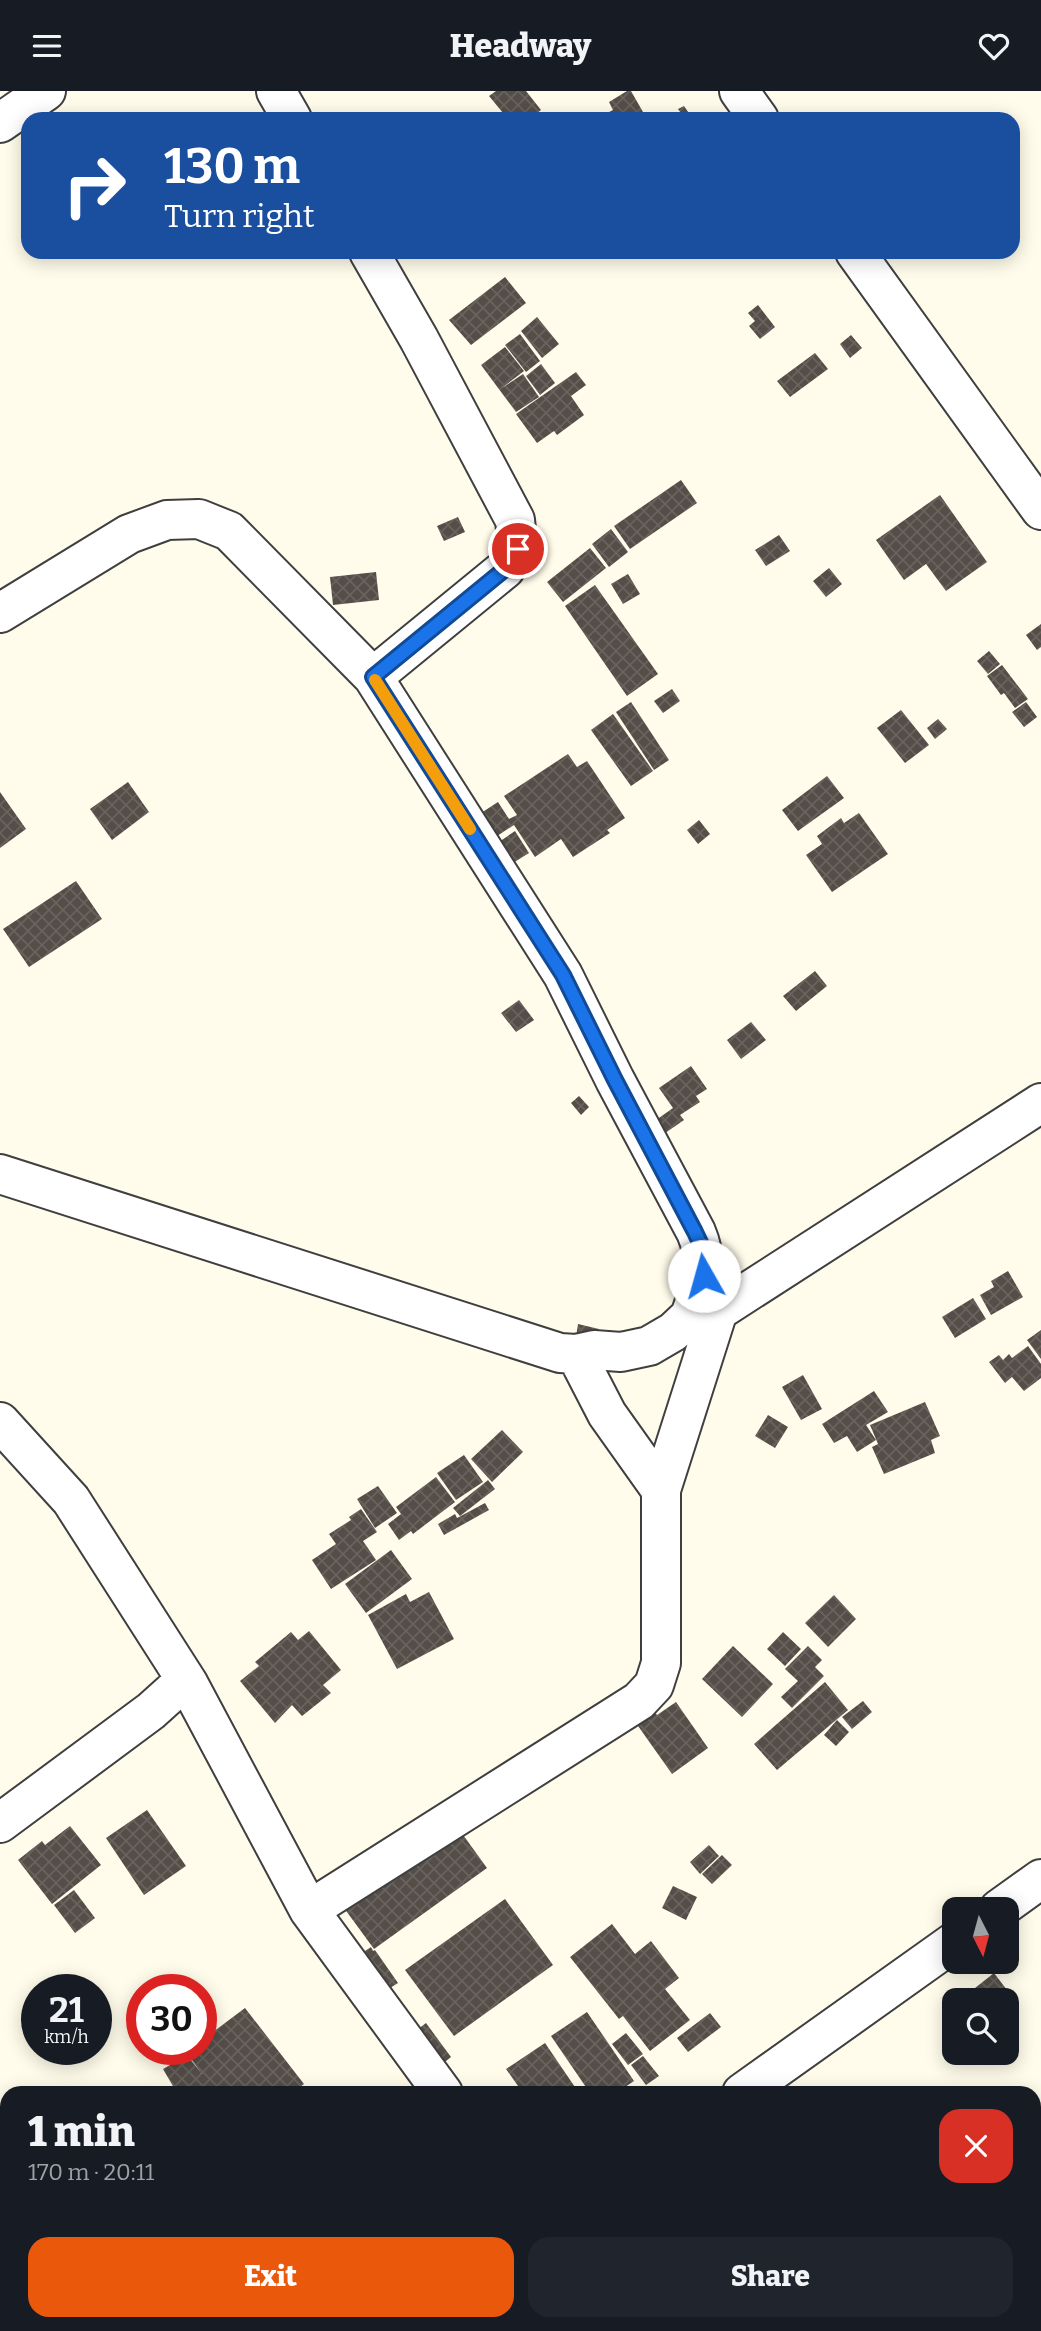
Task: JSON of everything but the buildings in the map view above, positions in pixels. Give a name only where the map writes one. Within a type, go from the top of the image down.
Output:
[{"type":"street","points":[[0,123],[46,91]]},
{"type":"street","points":[[276,91],[288,112]]},
{"type":"street","points":[[739,91],[754,112]]},
{"type":"street","points":[[373,259],[419,339],[515,520],[518,549],[505,569],[373,677]]},
{"type":"street","points":[[860,259],[1041,510]]},
{"type":"street","points":[[0,613],[129,534],[167,520],[199,519],[229,531],[373,677],[563,975],[704,1251],[704,1313],[661,1490],[661,1663],[654,1685],[639,1701],[309,1910]]},
{"type":"street","points":[[0,1174],[560,1353],[576,1354],[594,1350],[621,1352],[649,1346],[673,1332],[1041,1103]]},
{"type":"street","points":[[576,1354],[607,1414],[661,1490]]},
{"type":"street","points":[[0,1422],[71,1500],[188,1683],[309,1910],[438,2086]]},
{"type":"street","points":[[0,1823],[151,1711],[171,1693],[188,1683]]},
{"type":"street","points":[[1016,1897],[1041,1879]]},
{"type":"street","points":[[752,2086],[942,1951]]},
{"type":"slow traffic","points":[[375,680],[470,829]]},
{"type":"route","points":[[518,549],[505,569],[373,677],[563,975],[704,1251],[704,1276]]}]
